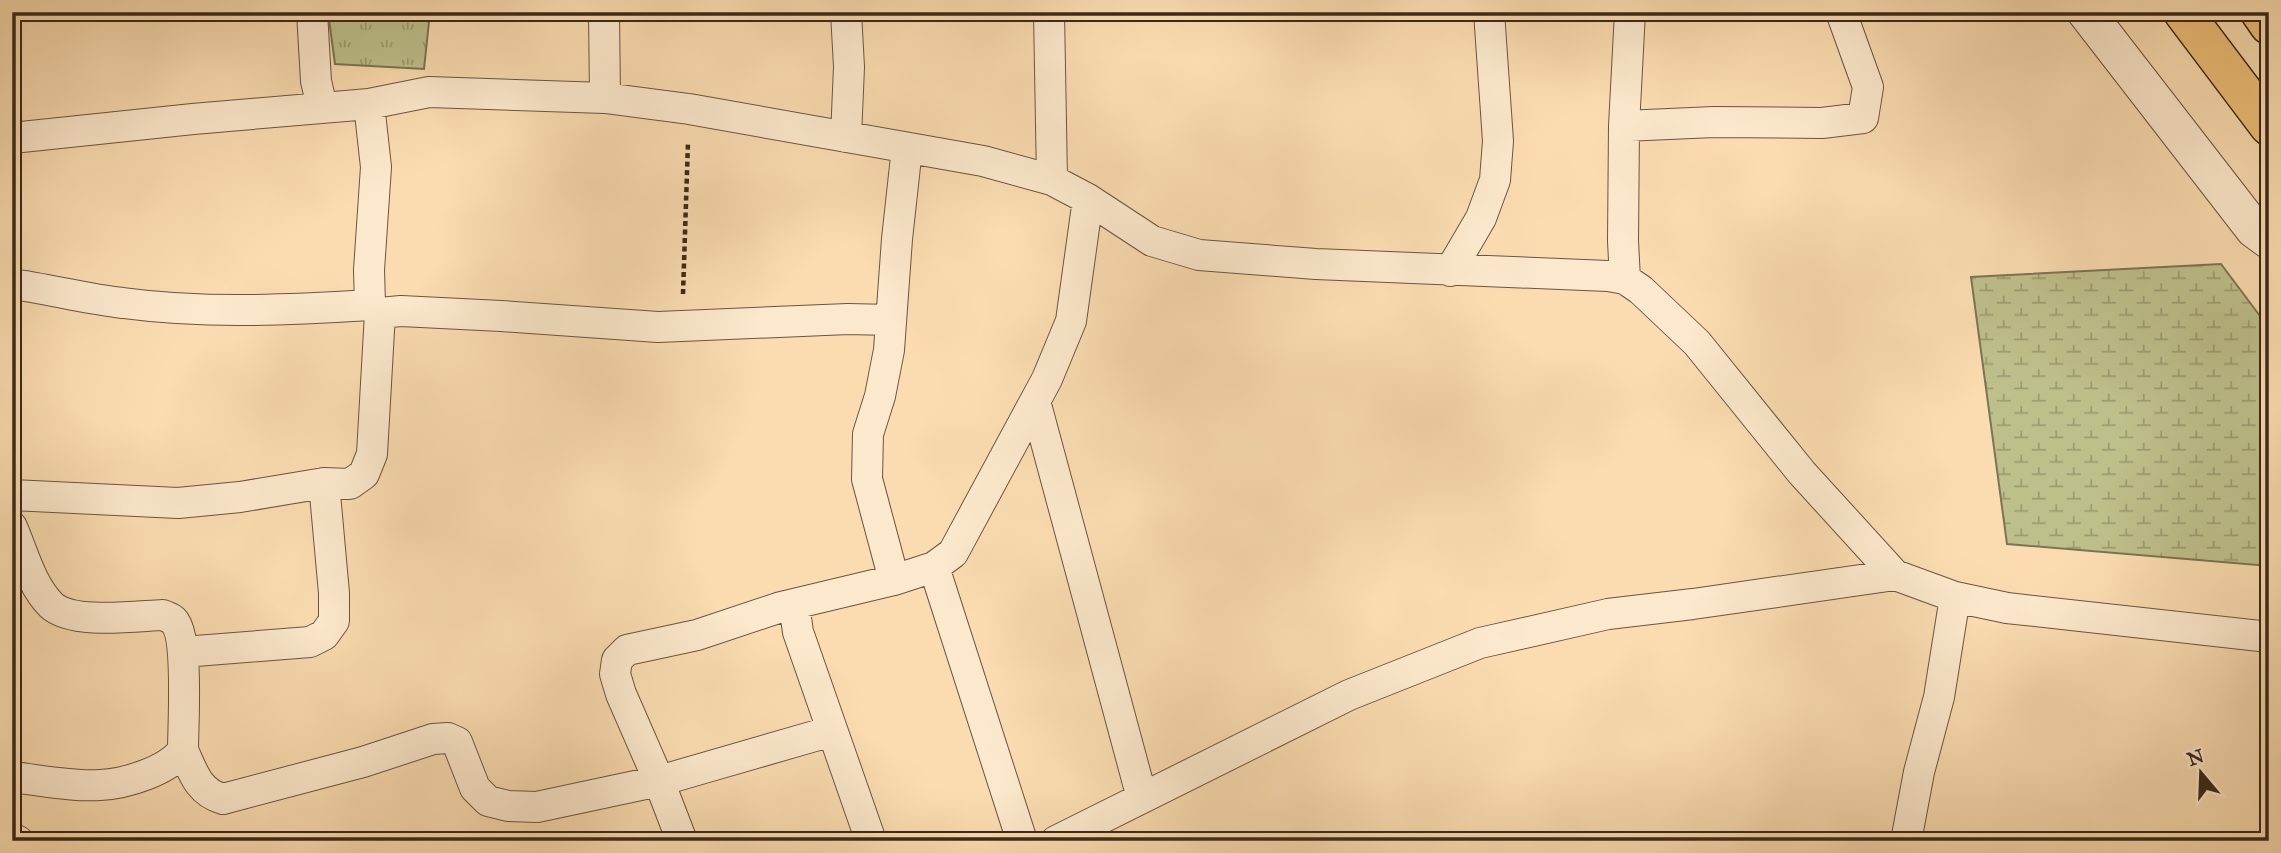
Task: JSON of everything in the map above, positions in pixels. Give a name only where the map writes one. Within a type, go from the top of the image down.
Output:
[{"type":"highway","points":[[2183,12],[2269,127]]},
{"type":"highway","points":[[2260,12],[2269,25]]},
{"type":"street","points":[[312,12],[319,94]]},
{"type":"street","points":[[604,12],[605,98]]},
{"type":"street","points":[[846,12],[849,67],[846,137]]},
{"type":"street","points":[[1049,12],[1052,180]]},
{"type":"street","points":[[1450,271],[1481,218],[1495,180],[1498,141],[1489,12]]},
{"type":"street","points":[[1625,279],[1624,126],[1630,12]]},
{"type":"street","points":[[1624,126],[1714,122],[1822,123],[1863,118],[1868,87],[1841,12]]},
{"type":"street","points":[[2086,12],[2254,229],[2269,240]]},
{"type":"street","points":[[13,136],[319,94],[369,104],[429,92],[605,98],[689,109],[983,161],[1052,180],[1088,199],[1152,241],[1199,255],[1625,279],[1642,290],[1697,343],[1802,473],[1895,575],[1955,597],[2007,608],[2269,638]]},
{"type":"street","points":[[12,495],[178,503],[240,497],[324,483],[350,484],[363,474],[372,454],[375,309],[369,270],[376,167],[369,104]]},
{"type":"street","points":[[894,580],[867,479],[869,433],[880,396],[889,349],[906,148]]},
{"type":"street","points":[[682,841],[659,780],[621,694],[615,674],[617,660],[627,650],[697,635],[794,604],[894,580],[934,567],[953,553],[1047,379],[1071,321],[1088,199]]},
{"type":"street","points":[[12,284],[124,304],[198,308],[375,309],[680,326],[848,319],[891,320]]},
{"type":"street","points":[[1035,401],[1142,798]]},
{"type":"street","points":[[183,652],[310,642],[324,635],[334,621],[334,603],[324,483]]},
{"type":"street","points":[[12,527],[36,584],[52,606],[66,613],[88,617],[163,615],[173,620],[180,633],[183,652],[183,750],[200,786],[210,795],[223,799],[363,762],[433,739],[448,738],[457,743],[463,752],[475,788],[488,801],[508,806],[537,807],[659,780],[832,731]]},
{"type":"street","points":[[934,567],[1023,841]]},
{"type":"street","points":[[1056,841],[1349,695],[1480,643],[1608,614],[1895,575]]},
{"type":"street","points":[[1906,841],[1919,772],[1939,697],[1955,597]]},
{"type":"street","points":[[794,604],[797,632],[871,841]]},
{"type":"street","points":[[12,777],[100,785],[131,779],[159,769],[175,761],[183,750]]},
{"type":"street","points":[[12,838],[18,841]]},
{"type":"path","points":[[680,326],[685,282],[689,109]]},
{"type":"green space","points":[[328,12],[430,12],[424,69],[335,64]]},
{"type":"green space","points":[[2221,264],[2269,328],[2269,566],[2007,544],[1971,277]]}]
